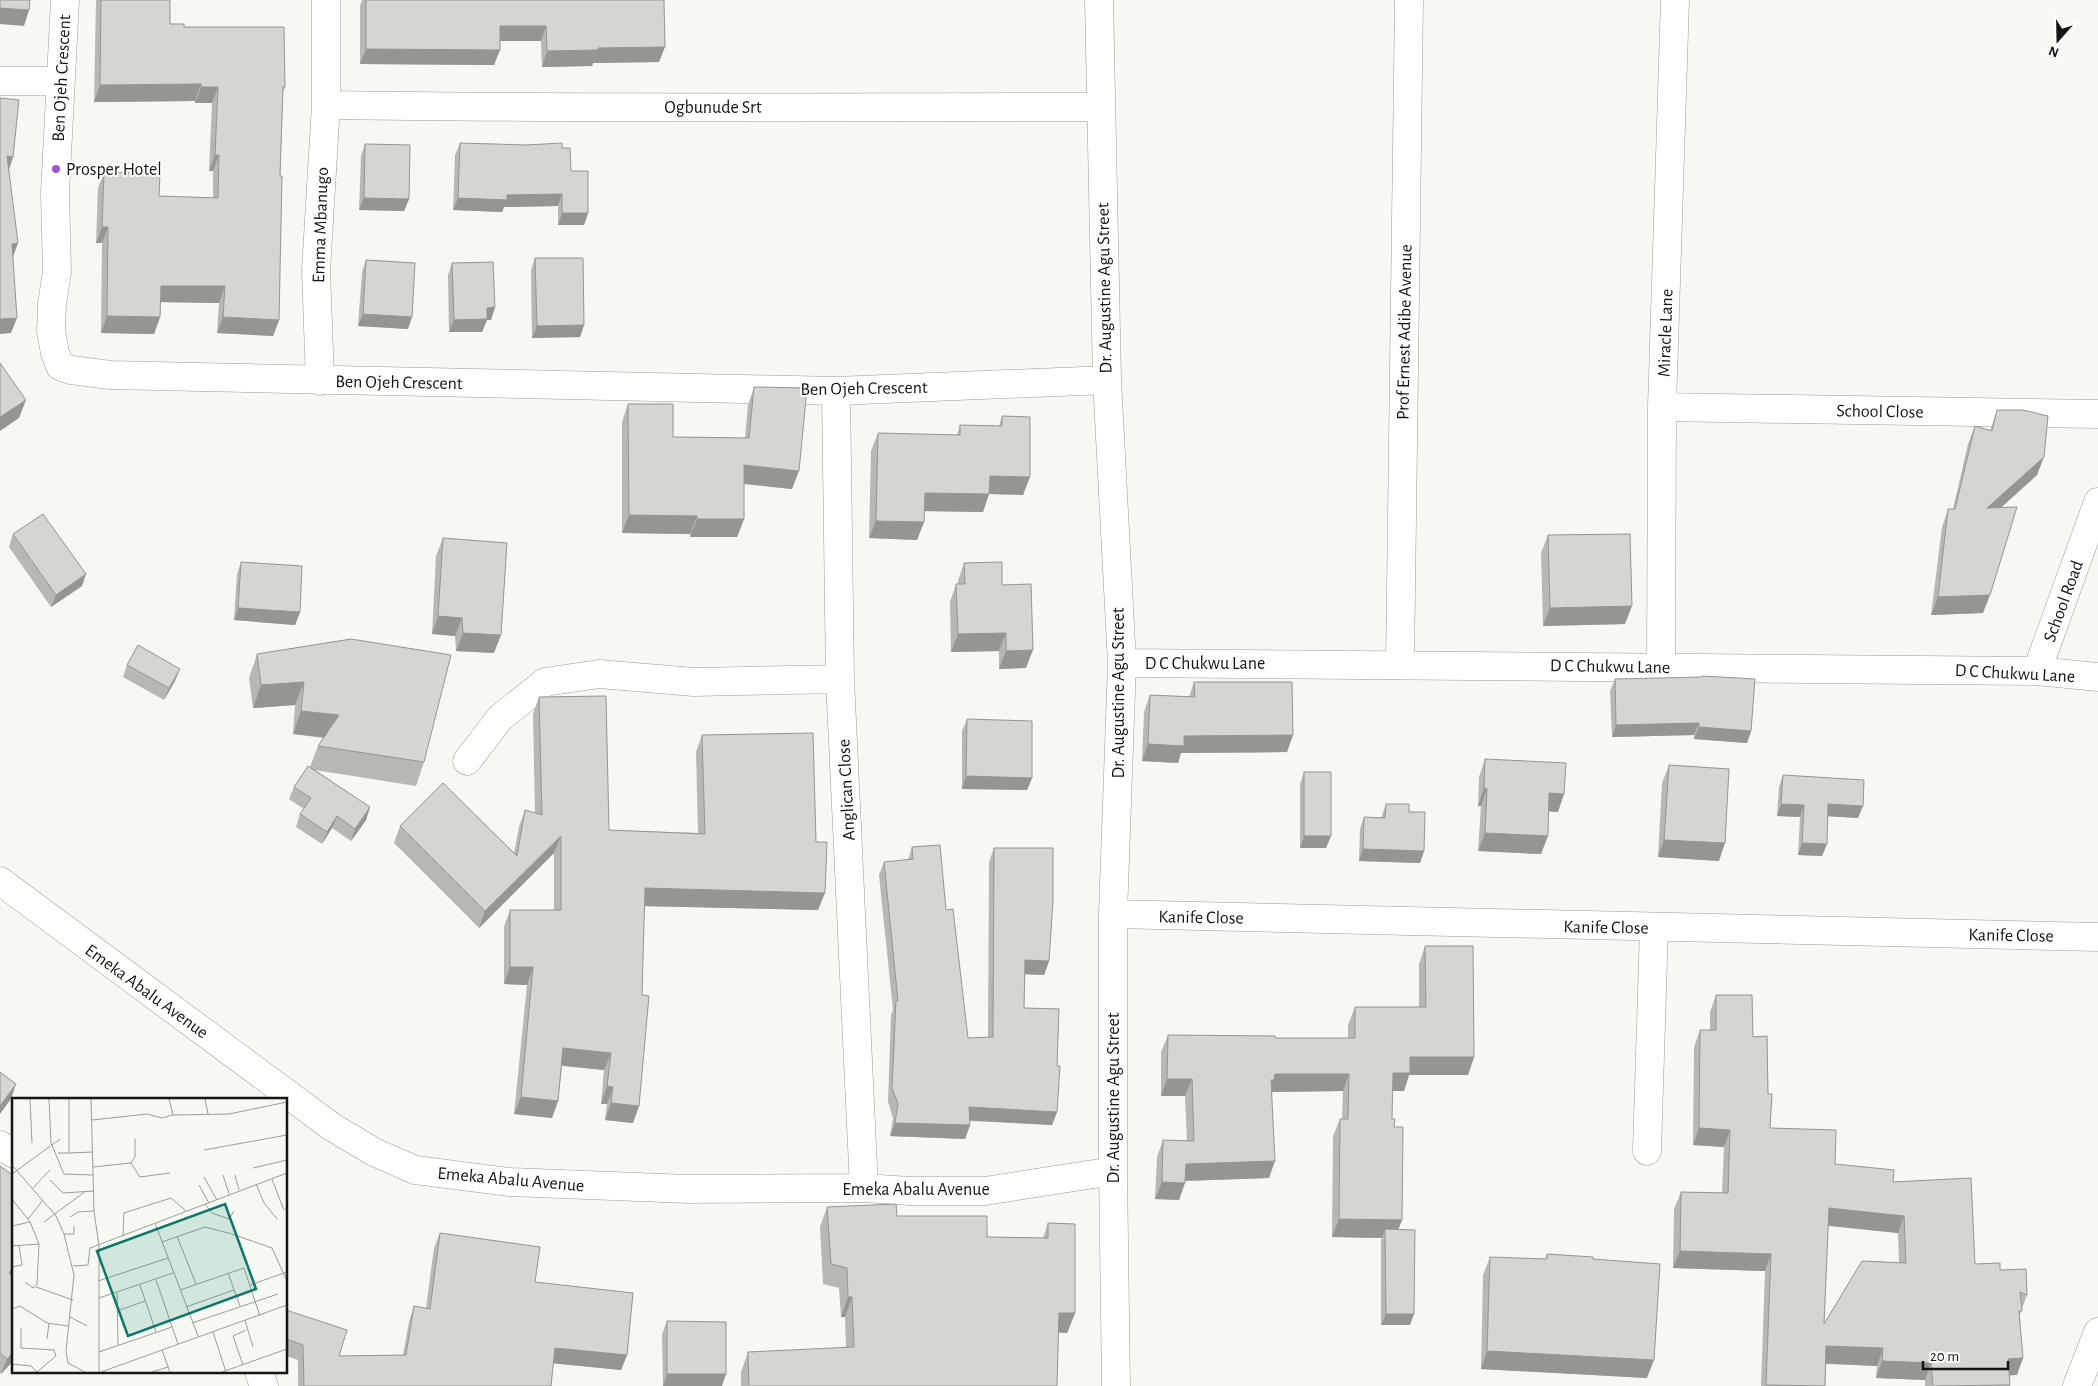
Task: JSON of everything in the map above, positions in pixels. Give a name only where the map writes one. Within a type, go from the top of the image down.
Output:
[{"type":"street","name":"Ben Ojeh Crescent","points":[[65,0],[55,193],[57,272],[52,304],[51,331],[55,353],[60,366],[71,370],[110,375],[836,391],[1106,380]]},
{"type":"street","name":"Emma Mbanugo","points":[[320,381],[316,270],[326,105],[326,0]]},
{"type":"street","name":"Dr. Augustine Agu Street","points":[[1099,0],[1106,380],[1122,663],[1113,914],[1113,1171],[1116,1386]]},
{"type":"street","name":"Prof Ernest Adibe Avenue","points":[[1400,664],[1409,0]]},
{"type":"street","name":"Miracle Lane","points":[[1660,667],[1662,407],[1675,0]]},
{"type":"street","points":[[0,81],[60,81]]},
{"type":"street","name":"Ogbunude Srt","points":[[326,105],[542,109],[705,107],[1100,108]]},
{"type":"street","name":"Anglican Close","points":[[836,391],[840,679],[864,1188]]},
{"type":"street","name":"School Close","points":[[1662,407],[2098,414]]},
{"type":"street","name":"School Road","points":[[2037,671],[2098,502]]},
{"type":"street","name":"D C Chukwu Lane","points":[[1122,663],[2037,671],[2098,678]]},
{"type":"street","points":[[467,761],[500,718],[545,682],[599,674],[694,682],[840,679]]},
{"type":"street","name":"Emeka Abalu Avenue","points":[[0,881],[332,1127],[374,1152],[415,1170],[510,1182],[587,1186],[699,1189],[864,1188],[910,1191],[985,1191],[1113,1171]]},
{"type":"street","name":"Kanife Close","points":[[1113,914],[2098,937]]},
{"type":"street","points":[[1647,1151],[1654,928]]},
{"type":"street","points":[[0,1145],[12,1153]]},
{"type":"street","points":[[2076,1386],[2098,1332]]},
{"type":"street","points":[[260,1374],[264,1386]]},
{"type":"building","points":[[0,0],[30,0],[29,10],[0,8]]},
{"type":"building","points":[[101,0],[170,0],[170,24],[184,24],[184,27],[284,27],[285,87],[283,87],[280,176],[282,176],[279,320],[223,317],[225,286],[161,286],[160,317],[107,316],[108,227],[102,227],[104,172],[160,174],[159,196],[218,198],[219,155],[215,155],[218,87],[201,87],[201,84],[100,85]]},
{"type":"building","points":[[366,0],[664,0],[665,47],[547,51],[546,26],[500,26],[500,50],[366,49]]},
{"type":"building","points":[[0,98],[19,100],[13,157],[7,156],[18,243],[12,244],[17,318],[0,319]]},
{"type":"building","points":[[460,143],[526,145],[562,143],[562,148],[570,148],[571,171],[588,171],[588,213],[562,213],[562,194],[507,195],[507,200],[458,198]]},
{"type":"building","points":[[365,144],[410,145],[409,199],[364,198]]},
{"type":"building","points":[[535,258],[583,258],[584,325],[537,326]]},
{"type":"building","points":[[366,260],[415,263],[412,317],[363,314]]},
{"type":"building","points":[[493,262],[495,307],[487,308],[487,319],[454,320],[452,263]]},
{"type":"building","points":[[0,363],[26,400],[0,417]]},
{"type":"building","points":[[754,387],[807,388],[799,471],[744,465],[744,519],[697,519],[697,516],[629,515],[628,404],[673,404],[673,437],[749,438]]},
{"type":"building","points":[[1997,410],[2023,410],[2048,416],[2044,457],[1987,508],[2017,507],[1990,595],[1938,597],[1948,509],[1955,509],[1975,426],[1992,431]]},
{"type":"building","points":[[1002,416],[1030,417],[1030,477],[990,476],[989,494],[925,493],[924,522],[876,521],[878,433],[960,435],[960,425],[1002,426]]},
{"type":"building","points":[[43,514],[86,574],[56,595],[13,534]]},
{"type":"building","points":[[1630,534],[1632,606],[1550,608],[1548,535]]},
{"type":"building","points":[[443,538],[507,543],[501,635],[463,633],[462,618],[438,616]]},
{"type":"building","points":[[241,562],[302,566],[300,612],[238,608]]},
{"type":"building","points":[[1002,562],[1002,585],[1031,584],[1033,650],[1006,651],[1006,633],[958,634],[956,584],[965,584],[964,563]]},
{"type":"building","points":[[351,639],[451,655],[424,762],[318,746],[339,715],[301,711],[304,682],[261,685],[257,654]]},
{"type":"building","points":[[138,645],[180,669],[169,688],[127,665]]},
{"type":"building","points":[[1702,676],[1755,679],[1751,731],[1699,727],[1699,723],[1616,725],[1615,679]]},
{"type":"building","points":[[1194,682],[1292,682],[1293,735],[1184,736],[1184,746],[1148,744],[1150,695],[1195,697]]},
{"type":"building","points":[[606,696],[609,830],[705,834],[702,735],[813,733],[816,842],[827,842],[825,893],[645,888],[642,995],[649,996],[639,1106],[611,1103],[613,1087],[607,1086],[611,1053],[563,1048],[558,1101],[521,1097],[533,967],[510,967],[510,910],[561,910],[561,836],[485,911],[400,826],[443,783],[517,856],[525,810],[542,815],[539,697]]},
{"type":"building","points":[[967,719],[1032,721],[1032,778],[966,776]]},
{"type":"building","points":[[1485,759],[1566,763],[1564,794],[1549,793],[1548,836],[1485,833],[1487,789],[1484,788]]},
{"type":"building","points":[[1669,765],[1729,769],[1725,843],[1664,840]]},
{"type":"building","points":[[308,766],[370,807],[355,829],[337,816],[327,832],[300,814],[311,798],[294,787]]},
{"type":"building","points":[[1304,772],[1331,772],[1331,836],[1304,836]]},
{"type":"building","points":[[1783,775],[1864,780],[1863,806],[1828,804],[1827,844],[1802,843],[1804,805],[1781,804]]},
{"type":"building","points":[[1386,804],[1409,804],[1409,812],[1425,812],[1424,851],[1363,849],[1364,817],[1385,818]]},
{"type":"building","points":[[940,845],[946,910],[953,909],[968,1038],[993,1037],[994,848],[1053,848],[1053,901],[1049,961],[1025,960],[1024,1008],[1059,1009],[1057,1066],[1060,1066],[1057,1112],[969,1107],[970,1125],[895,1123],[898,1104],[892,1088],[896,1001],[898,1001],[884,862],[913,859],[912,847]]},
{"type":"building","points":[[1425,946],[1473,946],[1474,1057],[1410,1057],[1410,1073],[1393,1073],[1392,1119],[1395,1119],[1394,1127],[1403,1127],[1402,1220],[1339,1219],[1340,1119],[1348,1119],[1349,1074],[1275,1074],[1274,1080],[1271,1080],[1275,1161],[1186,1164],[1185,1183],[1162,1182],[1163,1140],[1194,1141],[1192,1079],[1167,1079],[1168,1035],[1355,1038],[1355,1007],[1426,1007]]},
{"type":"building","points":[[1716,995],[1752,995],[1753,1037],[1767,1036],[1768,1094],[1772,1094],[1770,1128],[1836,1130],[1835,1164],[1894,1170],[1893,1182],[1971,1178],[1975,1264],[2000,1263],[2000,1270],[2026,1269],[2027,1295],[2020,1292],[2022,1311],[2019,1311],[2023,1358],[2008,1359],[2010,1385],[1933,1386],[1931,1363],[1882,1361],[1883,1348],[1826,1346],[1825,1386],[1766,1385],[1771,1254],[1680,1251],[1681,1192],[1728,1193],[1730,1130],[1699,1128],[1700,1030],[1716,1030]],"holes":[[[1829,1208],[1904,1216],[1906,1263],[1862,1261],[1824,1324]]]},
{"type":"building","points":[[0,1072],[16,1084],[0,1106]]},
{"type":"building","points":[[0,1166],[12,1175],[12,1269],[9,1273],[12,1275],[12,1353],[7,1359],[0,1353]]},
{"type":"building","points":[[896,1204],[897,1216],[987,1216],[987,1237],[1048,1238],[1048,1223],[1075,1224],[1075,1313],[1059,1313],[1057,1386],[749,1386],[748,1352],[854,1347],[852,1297],[848,1297],[847,1268],[831,1264],[827,1207]]},
{"type":"building","points":[[1385,1229],[1415,1230],[1414,1314],[1386,1314]]},
{"type":"building","points":[[440,1233],[540,1247],[535,1282],[633,1293],[627,1355],[555,1348],[551,1386],[304,1386],[303,1345],[288,1340],[288,1311],[347,1330],[339,1356],[406,1355],[414,1306],[430,1309]]},
{"type":"building","points":[[1547,1254],[1660,1264],[1654,1360],[1487,1351],[1490,1257],[1547,1259]]},
{"type":"building","points":[[667,1321],[726,1322],[726,1374],[667,1374]]},
{"type":"place","name":"Prosper Hotel","points":[[56,169]]}]
